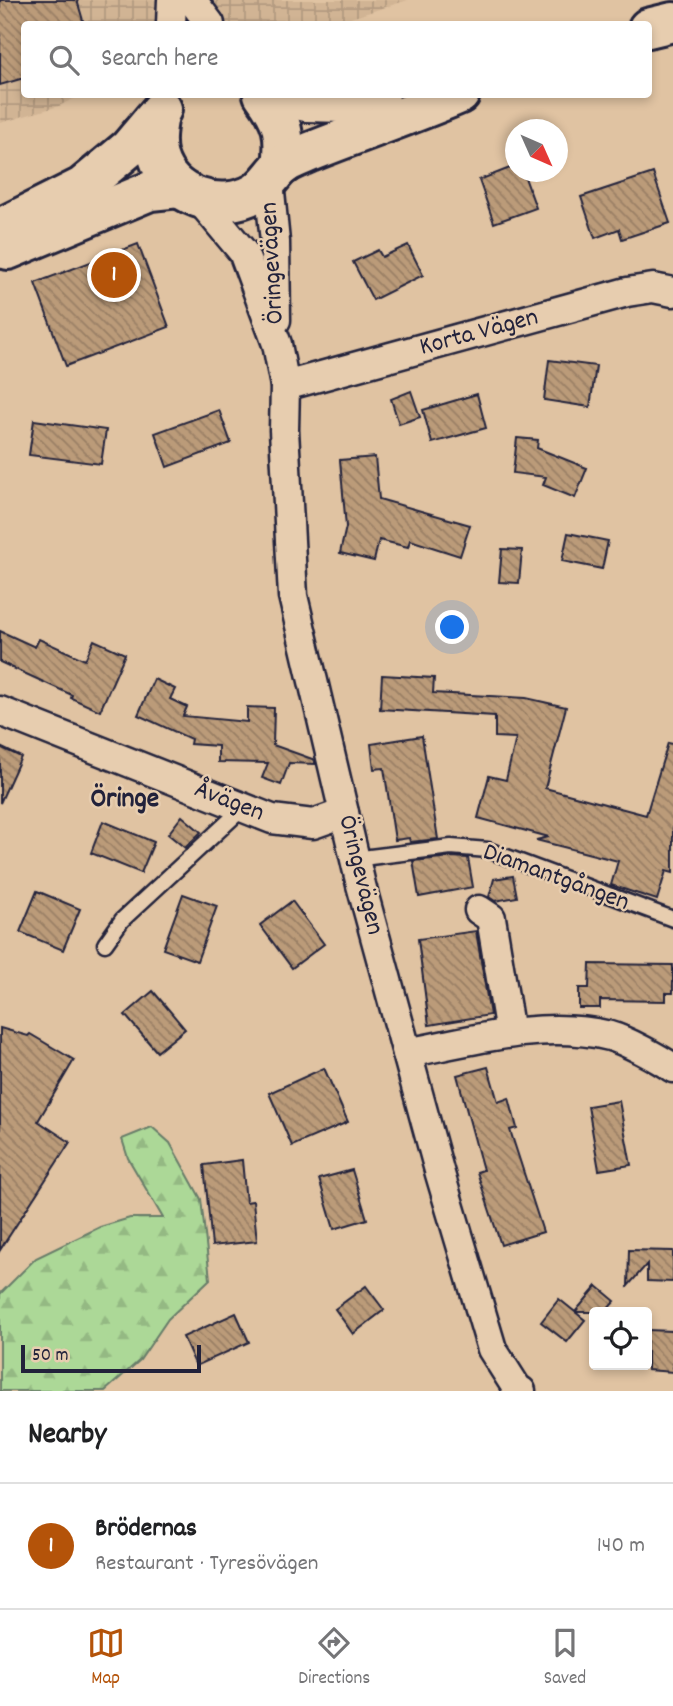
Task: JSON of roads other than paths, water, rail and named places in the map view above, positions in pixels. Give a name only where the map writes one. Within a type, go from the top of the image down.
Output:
[{"type":"main road","points":[[652,27],[673,22]]},
{"type":"main road","points":[[266,98],[283,129],[275,174]]},
{"type":"main road","points":[[288,98],[306,102],[343,103],[364,98]]},
{"type":"main road","points":[[0,254],[150,191],[189,193],[218,202],[238,200],[256,193],[275,174],[307,153],[450,98]]},
{"type":"main road","points":[[165,105],[155,135],[157,155],[163,169],[189,193]]},
{"type":"main road","points":[[0,229],[82,187],[129,148],[165,105]]},
{"type":"street","points":[[170,21],[172,0]]},
{"type":"street","points":[[192,0],[208,21]]},
{"type":"street","name":"Öringevägen","points":[[275,174],[276,344]]},
{"type":"street","name":"Öringevägen","points":[[189,193],[243,252],[276,344],[285,386],[284,430],[293,596],[354,859],[492,1349],[519,1391]]},
{"type":"street","name":"Korta Vägen","points":[[285,386],[627,292],[653,288],[673,292]]},
{"type":"street","name":"Åvägen","points":[[0,711],[272,820],[313,824],[344,813]]},
{"type":"street","points":[[479,910],[491,918],[510,1033]]},
{"type":"street","points":[[407,1053],[510,1033],[564,1029],[613,1037],[673,1068]]},
{"type":"lane","points":[[105,944],[122,920],[243,808]]},
{"type":"lane","name":"Diamantgången","points":[[354,859],[451,847],[488,850],[673,919]]},
{"type":"place","name":"Brödernas","points":[[114,275]]},
{"type":"district","name":"Öringe","points":[[125,801]]}]
